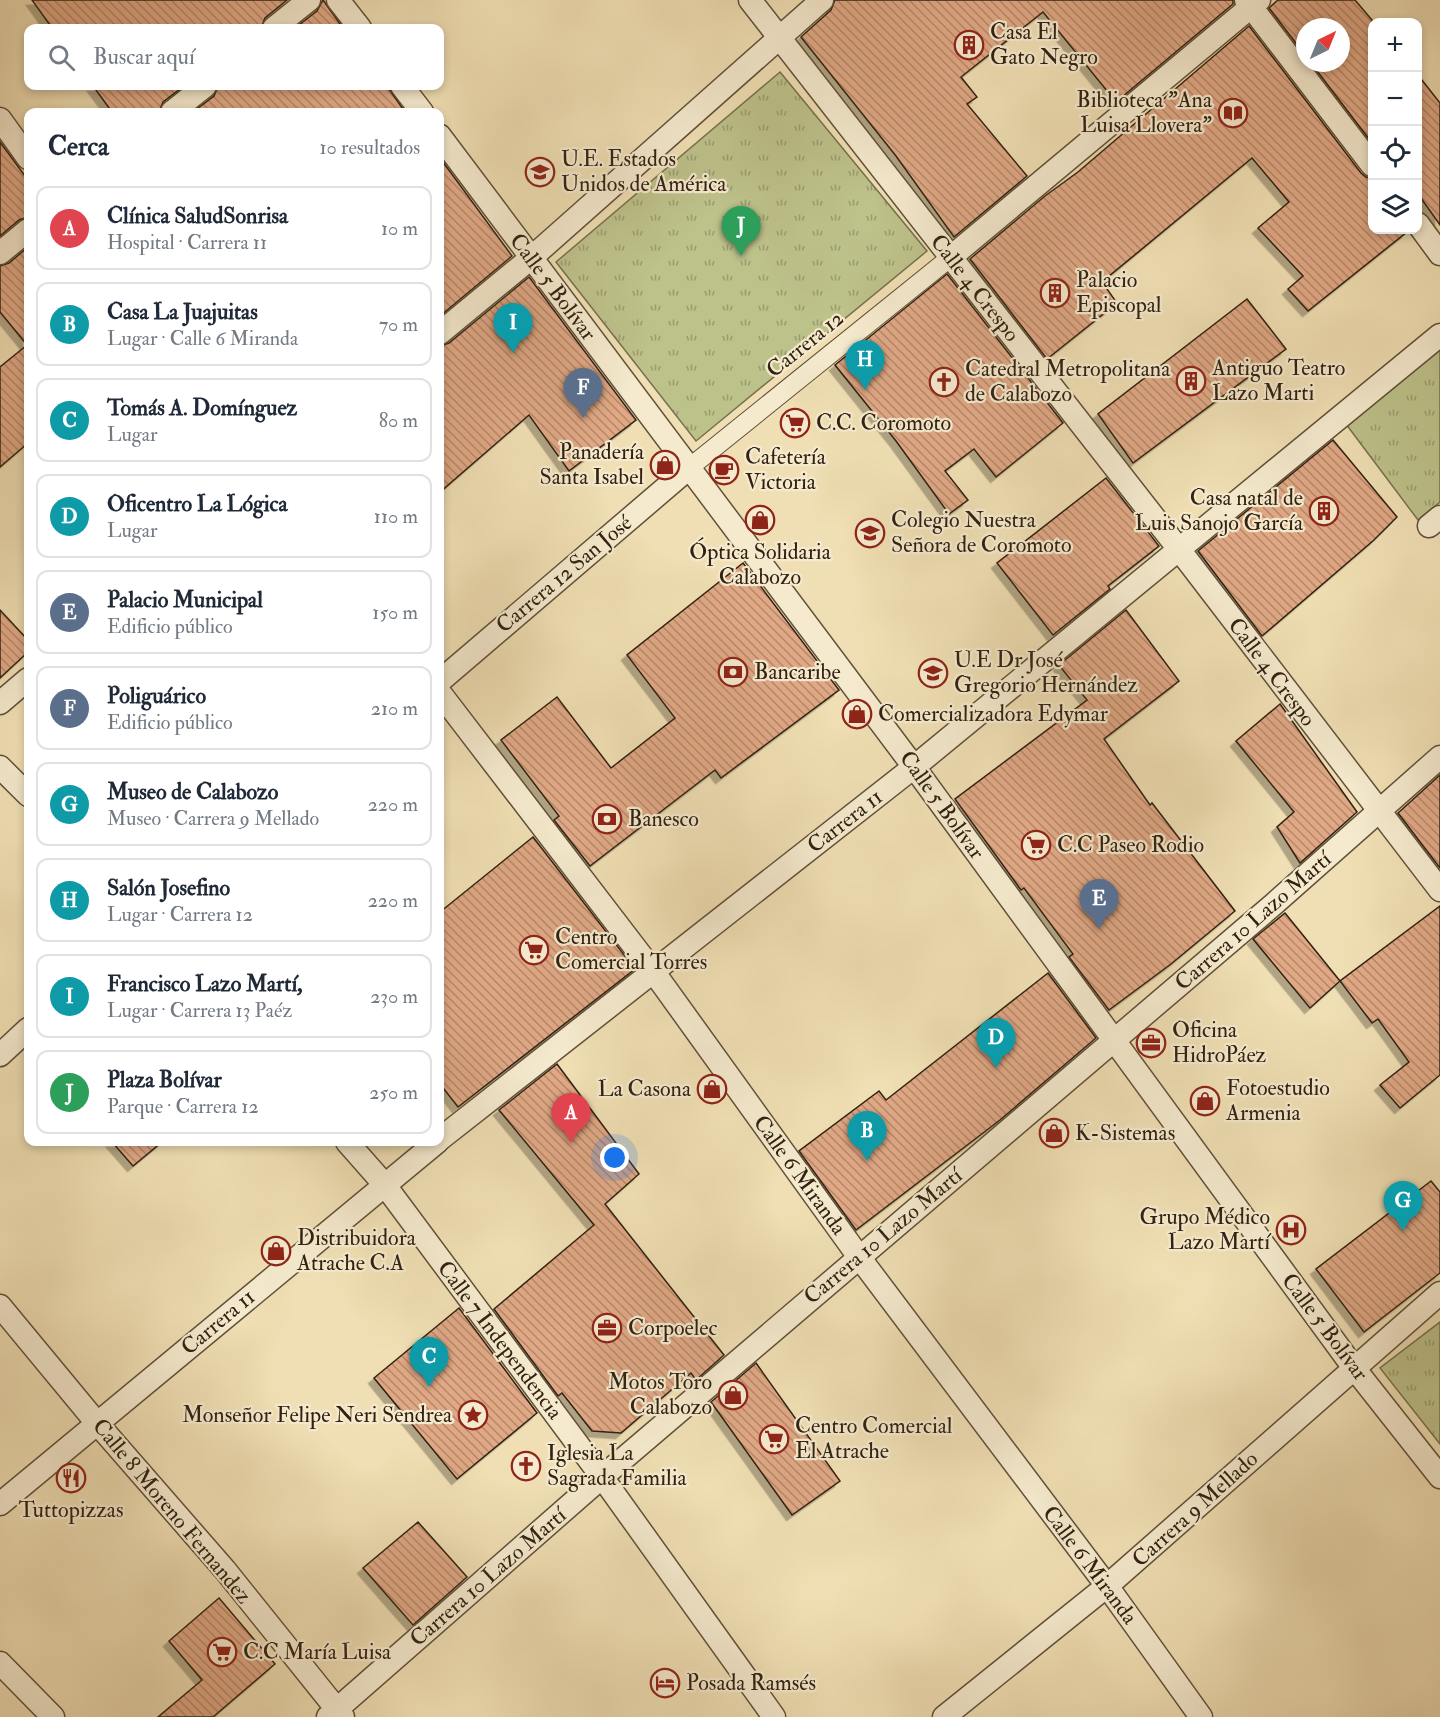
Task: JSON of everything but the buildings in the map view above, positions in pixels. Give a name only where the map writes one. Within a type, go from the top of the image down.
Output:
[{"type":"street","points":[[279,24],[309,0]]},
{"type":"street","points":[[338,0],[357,24]]},
{"type":"street","name":"Calle 4 Crespo","points":[[750,0],[1178,549],[1440,890]]},
{"type":"street","points":[[444,330],[531,258],[822,0]]},
{"type":"street","points":[[951,257],[1252,2],[1368,160]]},
{"type":"street","points":[[177,108],[200,90]]},
{"type":"street","points":[[405,90],[419,108]]},
{"type":"street","points":[[0,119],[24,152]]},
{"type":"street","name":"Calle 5 Bolívar","points":[[444,141],[914,767],[1354,1368],[1440,1477]]},
{"type":"street","points":[[1422,229],[1440,254]]},
{"type":"street","points":[[0,253],[24,233]]},
{"type":"street","name":"Carrera 12","points":[[689,468],[951,257]]},
{"type":"street","name":"Carrera 11","points":[[444,1135],[914,767],[1440,335]]},
{"type":"street","name":"Carrera 12 San José","points":[[444,678],[689,468]]},
{"type":"street","points":[[0,703],[24,682]]},
{"type":"street","name":"Calle 6 Miranda","points":[[444,698],[653,971],[859,1257],[1107,1586],[1202,1717]]},
{"type":"street","name":"Carrera 10 Lazo Martí","points":[[336,1714],[602,1477],[1114,1042],[1440,757]]},
{"type":"street","points":[[0,767],[24,791]]},
{"type":"street","points":[[0,1055],[24,1033]]},
{"type":"street","name":"Calle 7 Independencia","points":[[351,1146],[384,1184],[602,1477],[774,1717]]},
{"type":"street","name":"Carrera 11","points":[[0,1504],[431,1146]]},
{"type":"street","name":"Carrera 9 Mellado","points":[[944,1717],[1107,1586],[1440,1293]]},
{"type":"street","name":"Calle 8 Moreno Fernandez","points":[[0,1306],[96,1422],[225,1570],[336,1714]]},
{"type":"street","points":[[0,1663],[53,1717]]},
{"type":"green space","points":[[780,72],[927,251],[696,441],[556,262]]},
{"type":"green space","points":[[1440,346],[1440,502],[1418,520],[1346,424]]},
{"type":"green space","points":[[1440,1322],[1440,1444],[1380,1368]]},
{"type":"place","name":"Casa El Gato Negro","points":[[969,45]]},
{"type":"place","name":"Biblioteca \"Ana Luisa Llovera\"","points":[[1233,113]]},
{"type":"place","name":"U.E. Estados Unidos de América","points":[[540,172]]},
{"type":"place","name":"Plaza Bolívar","points":[[741,256]]},
{"type":"place","name":"Palacio Episcopal","points":[[1055,293]]},
{"type":"place","name":"Francisco Lazo Martí,","points":[[513,353]]},
{"type":"place","name":"Antiguo Teatro Lazo Marti","points":[[1191,381]]},
{"type":"place","name":"Catedral Metropolitana de Calabozo","points":[[944,382]]},
{"type":"place","name":"Salón Josefino","points":[[865,390]]},
{"type":"place","name":"Poliguárico","points":[[583,418]]},
{"type":"place","name":"C.C. Coromoto","points":[[795,423]]},
{"type":"place","name":"Panadería Santa Isabel","points":[[665,465]]},
{"type":"place","name":"Cafetería Victoria","points":[[724,470]]},
{"type":"place","name":"Casa natal de Luis Sanojo García","points":[[1324,511]]},
{"type":"place","name":"Óptica Solidaria Calabozo","points":[[760,520]]},
{"type":"place","name":"Colegio Nuestra Señora de Coromoto","points":[[870,533]]},
{"type":"place","name":"Bancaribe","points":[[733,672]]},
{"type":"place","name":"U.E Dr José Gregorio Hernández","points":[[933,673]]},
{"type":"place","name":"Comercializadora Edymar","points":[[857,714]]},
{"type":"place","name":"Banesco","points":[[607,819]]},
{"type":"place","name":"C.C Paseo Rodio","points":[[1036,845]]},
{"type":"place","name":"Palacio Municipal","points":[[1099,929]]},
{"type":"place","name":"Centro Comercial Torres","points":[[534,950]]},
{"type":"place","name":"Oficina HidroPáez","points":[[1151,1043]]},
{"type":"place","name":"Oficentro La Lógica","points":[[996,1068]]},
{"type":"place","name":"La Casona","points":[[712,1089]]},
{"type":"place","name":"Fotoestudio Armenia","points":[[1205,1101]]},
{"type":"place","name":"K-Sistemas","points":[[1054,1133]]},
{"type":"place","name":"Clínica SaludSonrisa","points":[[571,1143]]},
{"type":"place","name":"Casa La Juajuitas","points":[[867,1161]]},
{"type":"place","name":"Grupo Médico Lazo Martí","points":[[1291,1230]]},
{"type":"place","name":"Museo de Calabozo","points":[[1403,1231]]},
{"type":"place","name":"Distribuidora Atrache C.A","points":[[276,1251]]},
{"type":"place","name":"Corpoelec","points":[[607,1328]]},
{"type":"place","name":"Tomás A. Domínguez","points":[[429,1387]]},
{"type":"place","name":"Motos Toro Calabozo","points":[[733,1395]]},
{"type":"place","name":"Monseñor Felipe Neri Sendrea","points":[[473,1415]]},
{"type":"place","name":"Centro Comercial El Atrache","points":[[774,1439]]},
{"type":"place","name":"Iglesia La Sagrada Familia","points":[[526,1466]]},
{"type":"place","name":"Tuttopizzas","points":[[71,1478]]},
{"type":"place","name":"C.C María Luisa","points":[[222,1652]]},
{"type":"place","name":"Posada Ramsés","points":[[665,1683]]}]
